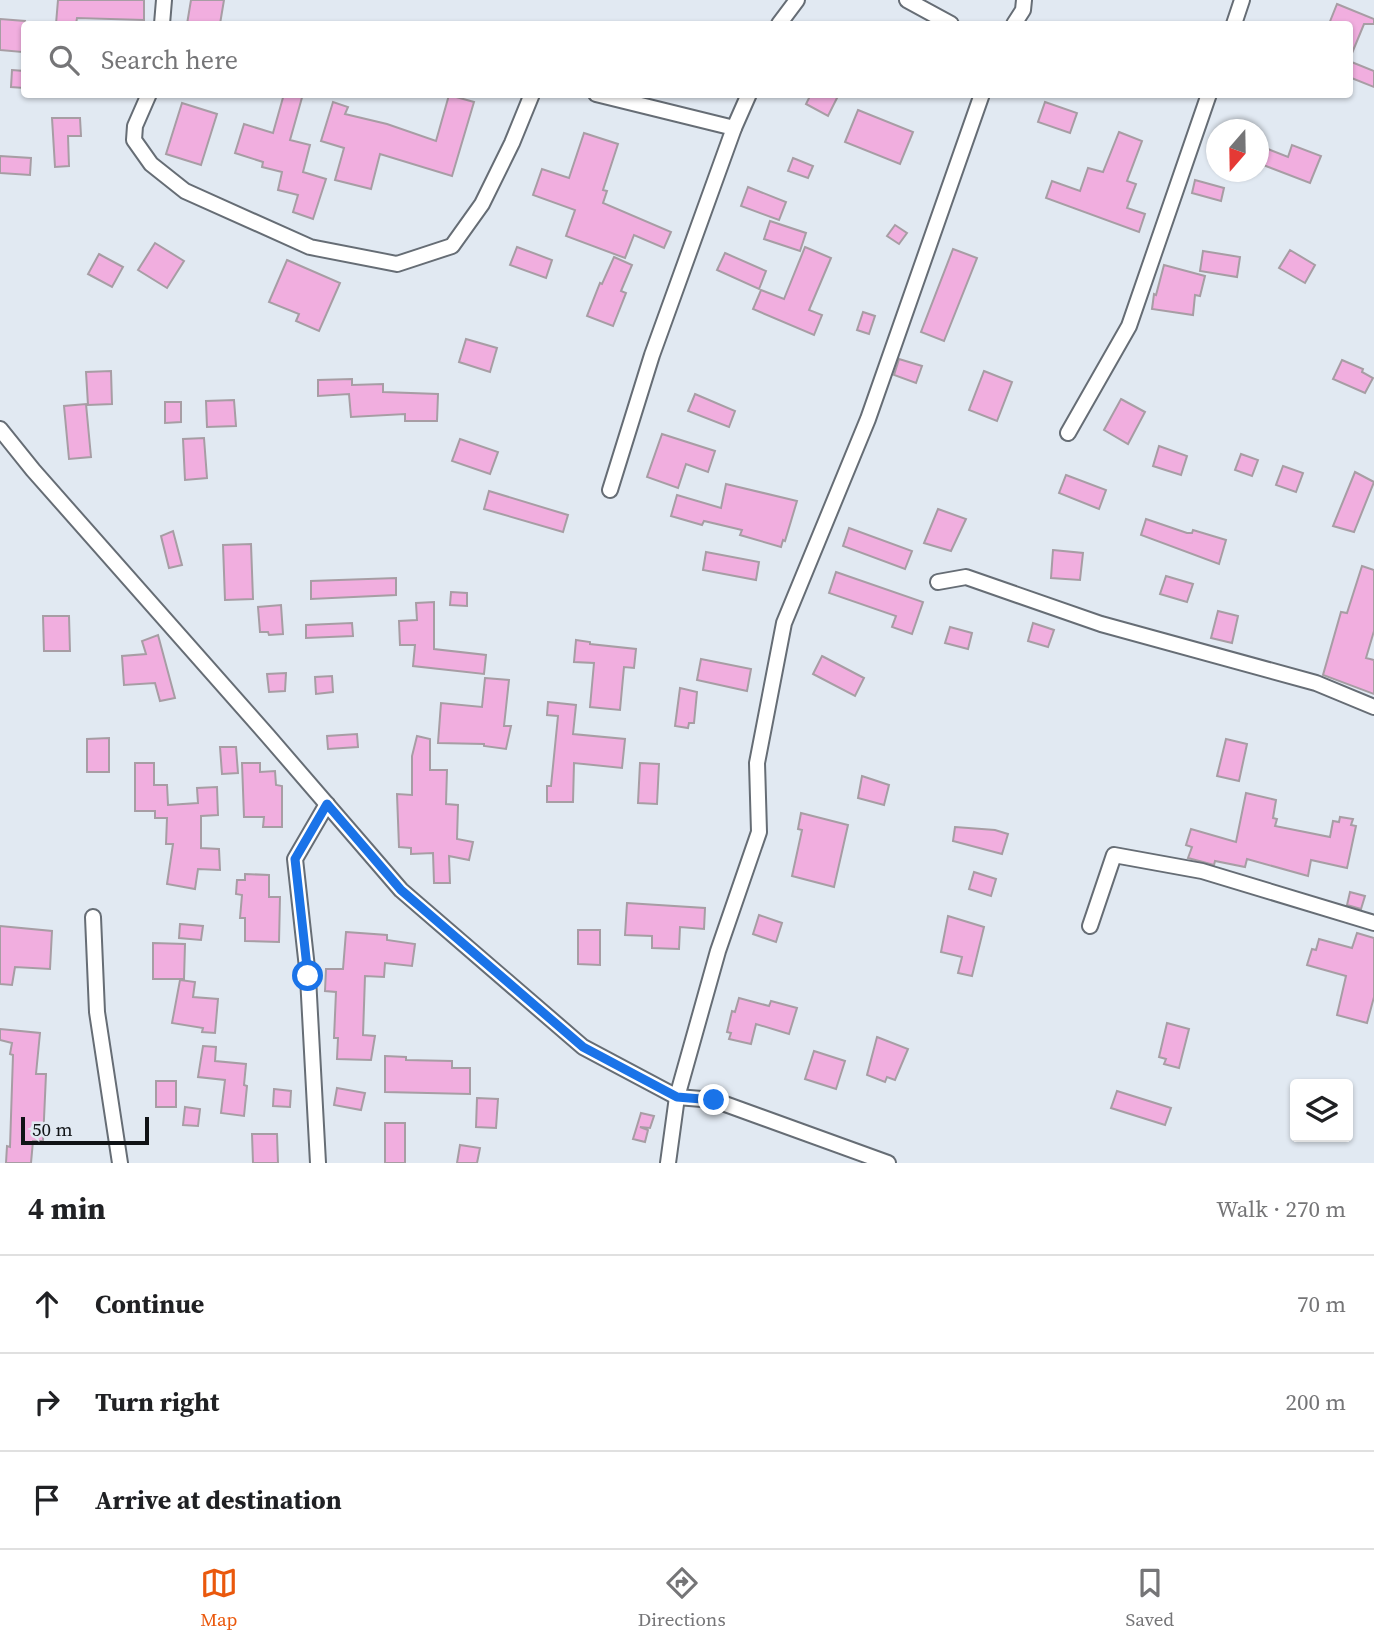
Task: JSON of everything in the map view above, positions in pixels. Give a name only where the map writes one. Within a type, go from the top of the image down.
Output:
[{"type":"street","points":[[162,21],[164,0]]},
{"type":"street","points":[[781,21],[797,0]]},
{"type":"street","points":[[906,0],[945,21]]},
{"type":"street","points":[[1016,21],[1023,10],[1024,0]]},
{"type":"street","points":[[1235,21],[1242,0]]},
{"type":"street","points":[[147,98],[135,126],[134,140],[151,164],[185,191],[310,247],[397,264],[452,246],[482,204],[530,98]]},
{"type":"street","points":[[612,98],[734,128]]},
{"type":"street","points":[[610,490],[652,355],[747,98]]},
{"type":"street","points":[[668,1163],[677,1097],[718,951],[759,832],[757,763],[784,623],[868,419],[981,98]]},
{"type":"street","points":[[1068,433],[1129,326],[1208,98]]},
{"type":"street","points":[[0,429],[401,890],[583,1047],[677,1097],[714,1100],[888,1163]]},
{"type":"street","points":[[938,582],[966,577],[1101,624],[1315,683],[1374,707]]},
{"type":"street","points":[[318,1163],[308,976],[295,859],[327,804]]},
{"type":"street","points":[[1090,926],[1114,855],[1202,871],[1374,923]]},
{"type":"street","points":[[93,917],[97,1012],[120,1163]]},
{"type":"building","points":[[58,0],[144,0],[144,20],[77,18],[76,21],[56,21]]},
{"type":"building","points":[[191,0],[224,0],[220,21],[188,21]]},
{"type":"building","points":[[1337,4],[1374,19],[1374,24],[1364,24],[1353,51],[1353,21],[1330,21]]},
{"type":"building","points":[[0,19],[25,21],[21,21],[21,52],[0,50]]},
{"type":"building","points":[[1353,63],[1374,71],[1374,87],[1353,79]]},
{"type":"building","points":[[12,70],[21,71],[21,88],[11,87]]},
{"type":"building","points":[[283,98],[302,98],[290,140],[310,145],[303,172],[326,179],[313,219],[293,212],[298,195],[278,190],[282,172],[262,167],[263,162],[235,153],[244,124],[273,133]]},
{"type":"building","points":[[448,98],[474,102],[452,176],[380,154],[371,189],[335,180],[344,148],[321,141],[333,102],[348,107],[345,114],[387,124],[436,141]]},
{"type":"building","points":[[809,98],[837,98],[828,116],[806,104]]},
{"type":"building","points":[[1045,102],[1077,113],[1070,133],[1038,122]]},
{"type":"building","points":[[182,103],[217,114],[201,165],[166,154]]},
{"type":"building","points":[[858,110],[913,132],[900,164],[845,142]]},
{"type":"building","points":[[52,118],[80,118],[81,136],[68,136],[69,166],[55,167]]},
{"type":"building","points":[[1119,132],[1142,141],[1127,181],[1136,184],[1127,208],[1145,214],[1139,232],[1046,198],[1052,181],[1080,191],[1088,168],[1103,172]]},
{"type":"building","points":[[584,133],[618,144],[603,190],[607,191],[603,203],[671,232],[664,248],[634,235],[625,258],[566,236],[575,210],[533,195],[542,169],[569,178]]},
{"type":"building","points":[[1292,145],[1321,156],[1310,183],[1269,167],[1269,149],[1288,157]]},
{"type":"building","points":[[0,156],[31,158],[30,175],[0,173]]},
{"type":"building","points":[[793,158],[813,166],[808,178],[788,171]]},
{"type":"building","points":[[1195,180],[1224,188],[1221,201],[1192,193]]},
{"type":"building","points":[[748,187],[786,202],[779,220],[741,206]]},
{"type":"building","points":[[770,221],[806,233],[800,251],[764,239]]},
{"type":"building","points":[[895,225],[907,233],[899,244],[887,236]]},
{"type":"building","points":[[155,243],[184,261],[167,288],[138,270]]},
{"type":"building","points":[[517,247],[552,260],[546,278],[510,265]]},
{"type":"building","points":[[805,247],[831,258],[809,310],[822,315],[814,335],[753,309],[761,290],[784,299]]},
{"type":"building","points":[[953,249],[977,258],[944,341],[921,332]]},
{"type":"building","points":[[1290,250],[1315,265],[1305,283],[1279,268]]},
{"type":"building","points":[[1203,251],[1240,257],[1237,277],[1200,271]]},
{"type":"building","points":[[725,253],[766,271],[759,289],[717,270]]},
{"type":"building","points":[[99,254],[123,267],[112,287],[88,274]]},
{"type":"building","points":[[614,257],[632,265],[621,291],[626,293],[613,326],[587,316]]},
{"type":"building","points":[[287,260],[340,283],[319,331],[296,321],[299,314],[269,302]]},
{"type":"building","points":[[1164,265],[1205,276],[1200,296],[1195,295],[1193,315],[1152,309]]},
{"type":"building","points":[[863,312],[875,316],[869,334],[857,330]]},
{"type":"building","points":[[466,339],[497,348],[490,372],[459,362]]},
{"type":"building","points":[[899,359],[922,366],[916,383],[894,375]]},
{"type":"building","points":[[1342,360],[1363,369],[1362,372],[1373,378],[1365,393],[1333,379]]},
{"type":"building","points":[[111,371],[112,404],[88,405],[86,372]]},
{"type":"building","points":[[984,371],[1012,382],[997,421],[969,410]]},
{"type":"building","points":[[352,379],[352,385],[383,384],[383,392],[438,394],[437,421],[405,421],[405,414],[351,417],[349,394],[318,396],[318,380]]},
{"type":"building","points":[[695,394],[735,411],[729,427],[688,411]]},
{"type":"building","points":[[1121,399],[1145,412],[1128,444],[1104,430]]},
{"type":"building","points":[[234,400],[236,426],[207,427],[206,401]]},
{"type":"building","points":[[165,402],[181,402],[181,422],[165,423]]},
{"type":"building","points":[[86,404],[91,457],[69,459],[64,406]]},
{"type":"building","points":[[662,434],[715,451],[708,472],[686,464],[678,488],[647,477]]},
{"type":"building","points":[[204,438],[207,478],[185,480],[183,439]]},
{"type":"building","points":[[460,439],[498,452],[490,474],[452,461]]},
{"type":"building","points":[[1159,446],[1187,456],[1181,475],[1153,466]]},
{"type":"building","points":[[1241,454],[1258,460],[1252,476],[1235,470]]},
{"type":"building","points":[[1283,466],[1303,473],[1296,492],[1276,485]]},
{"type":"building","points":[[1355,472],[1374,482],[1354,532],[1333,526]]},
{"type":"building","points":[[1066,475],[1106,490],[1099,509],[1059,493]]},
{"type":"building","points":[[726,484],[797,501],[781,547],[740,535],[742,530],[704,521],[702,525],[671,516],[677,495],[721,508]]},
{"type":"building","points":[[489,491],[568,515],[563,532],[484,509]]},
{"type":"building","points":[[938,509],[966,519],[951,551],[924,543]]},
{"type":"building","points":[[1146,519],[1187,533],[1192,533],[1193,530],[1226,540],[1219,564],[1141,535]]},
{"type":"building","points":[[849,528],[912,551],[905,569],[843,546]]},
{"type":"building","points":[[173,531],[182,565],[169,568],[161,536]]},
{"type":"building","points":[[251,544],[253,599],[225,600],[223,545]]},
{"type":"building","points":[[1053,550],[1083,553],[1080,580],[1051,578]]},
{"type":"building","points":[[706,552],[759,562],[756,580],[703,570]]},
{"type":"building","points":[[1362,566],[1374,570],[1374,631],[1366,658],[1374,660],[1374,694],[1323,675],[1341,612],[1347,613]]},
{"type":"building","points":[[836,572],[923,602],[912,634],[892,627],[896,616],[829,593]]},
{"type":"building","points":[[1166,576],[1193,584],[1187,602],[1160,594]]},
{"type":"building","points":[[396,578],[396,595],[311,599],[311,581]]},
{"type":"building","points":[[451,592],[467,593],[467,606],[450,605]]},
{"type":"building","points":[[434,602],[434,649],[486,655],[484,674],[413,666],[415,645],[400,645],[399,621],[417,620],[416,603]]},
{"type":"building","points":[[281,605],[283,634],[269,635],[268,632],[260,632],[258,607]]},
{"type":"building","points":[[1218,611],[1238,616],[1232,643],[1211,638]]},
{"type":"building","points":[[43,616],[69,616],[70,651],[44,651]]},
{"type":"building","points":[[352,623],[353,636],[306,638],[306,625]]},
{"type":"building","points":[[1033,623],[1054,630],[1048,647],[1028,641]]},
{"type":"building","points":[[950,627],[972,633],[968,649],[945,643]]},
{"type":"building","points":[[158,635],[175,698],[160,701],[155,683],[124,685],[122,656],[146,654],[142,641]]},
{"type":"building","points":[[576,640],[636,649],[634,668],[624,667],[620,710],[590,707],[594,663],[574,662]]},
{"type":"building","points":[[822,656],[864,678],[855,696],[813,674]]},
{"type":"building","points":[[701,659],[751,669],[747,691],[697,680]]},
{"type":"building","points":[[286,673],[285,691],[269,692],[267,674]]},
{"type":"building","points":[[332,676],[333,692],[316,694],[315,677]]},
{"type":"building","points":[[485,678],[509,680],[504,726],[511,726],[506,749],[484,744],[438,743],[441,703],[482,707]]},
{"type":"building","points":[[680,688],[697,692],[694,723],[689,723],[688,728],[675,726]]},
{"type":"building","points":[[548,702],[576,705],[573,734],[625,739],[622,768],[574,763],[573,802],[547,802],[558,716],[547,715]]},
{"type":"building","points":[[357,734],[358,747],[328,749],[327,736]]},
{"type":"building","points":[[417,736],[430,739],[430,770],[447,770],[446,804],[458,805],[457,839],[473,842],[469,860],[449,856],[450,883],[434,883],[433,853],[411,854],[411,848],[399,847],[397,794],[412,795],[412,756]]},
{"type":"building","points":[[109,738],[109,772],[87,772],[87,739]]},
{"type":"building","points":[[1226,739],[1247,744],[1239,781],[1217,776]]},
{"type":"building","points":[[220,747],[236,747],[238,773],[222,774]]},
{"type":"building","points":[[135,763],[154,763],[154,785],[167,785],[168,805],[198,803],[197,788],[217,787],[218,815],[201,816],[201,848],[219,849],[220,870],[198,869],[195,889],[167,884],[173,844],[166,844],[167,818],[155,818],[155,811],[135,811]]},
{"type":"building","points":[[242,763],[260,763],[260,772],[275,771],[276,785],[282,786],[282,827],[263,827],[264,817],[244,817]]},
{"type":"building","points":[[640,763],[659,764],[657,804],[638,803]]},
{"type":"building","points":[[862,776],[889,785],[884,805],[858,798]]},
{"type":"building","points":[[1246,793],[1276,800],[1273,818],[1277,819],[1275,826],[1330,837],[1333,821],[1339,822],[1340,817],[1353,819],[1351,825],[1356,826],[1347,868],[1311,860],[1308,876],[1247,859],[1245,867],[1215,861],[1214,865],[1188,858],[1192,847],[1186,845],[1191,829],[1236,842]]},
{"type":"building","points":[[801,813],[848,825],[834,887],[792,876],[802,830],[798,829]]},
{"type":"building","points":[[955,827],[995,830],[1008,834],[1002,854],[953,841]]},
{"type":"building","points":[[974,872],[996,879],[991,896],[969,889]]},
{"type":"building","points":[[245,874],[269,875],[269,897],[280,897],[279,942],[245,941],[245,918],[240,918],[242,895],[236,894],[237,880],[245,880]]},
{"type":"building","points":[[1350,892],[1365,896],[1361,909],[1347,905]]},
{"type":"building","points":[[627,903],[705,908],[704,929],[680,927],[679,949],[652,948],[652,936],[625,935]]},
{"type":"building","points":[[759,915],[782,923],[776,942],[753,934]]},
{"type":"building","points":[[948,916],[984,927],[972,976],[958,973],[962,957],[941,952]]},
{"type":"building","points":[[180,924],[203,926],[201,940],[179,938]]},
{"type":"building","points":[[0,926],[52,931],[50,969],[15,967],[12,985],[0,984]]},
{"type":"building","points":[[578,930],[600,930],[600,965],[578,964]]},
{"type":"building","points":[[346,932],[387,935],[387,940],[415,944],[412,966],[385,963],[384,977],[365,976],[363,1035],[375,1036],[371,1060],[337,1059],[338,1038],[334,1038],[336,992],[325,991],[326,969],[343,969]]},
{"type":"building","points":[[1357,933],[1374,938],[1374,997],[1367,1023],[1337,1015],[1346,976],[1307,965],[1312,949],[1316,950],[1319,939],[1352,948]]},
{"type":"building","points":[[153,943],[185,944],[184,979],[153,979]]},
{"type":"building","points":[[180,980],[195,982],[193,997],[218,999],[215,1033],[202,1032],[203,1028],[172,1023]]},
{"type":"building","points":[[739,998],[769,1006],[771,1001],[797,1008],[789,1034],[756,1024],[751,1044],[729,1039],[731,1033],[727,1032],[732,1011],[735,1012]]},
{"type":"building","points":[[1167,1023],[1189,1029],[1179,1068],[1164,1064],[1166,1059],[1159,1057]]},
{"type":"building","points":[[0,1029],[40,1033],[36,1074],[46,1074],[43,1141],[33,1141],[31,1163],[6,1163],[7,1146],[10,1147],[13,1055],[10,1054],[12,1043],[0,1040]]},
{"type":"building","points":[[877,1037],[908,1049],[895,1080],[887,1077],[885,1082],[867,1075]]},
{"type":"building","points":[[203,1046],[216,1047],[215,1061],[246,1064],[244,1116],[221,1113],[225,1080],[198,1077]]},
{"type":"building","points":[[814,1051],[845,1061],[836,1089],[805,1079]]},
{"type":"building","points":[[385,1056],[406,1057],[406,1060],[452,1061],[452,1068],[470,1068],[470,1094],[385,1092]]},
{"type":"building","points":[[156,1081],[176,1081],[176,1107],[156,1107]]},
{"type":"building","points":[[337,1088],[365,1093],[361,1110],[334,1105]]},
{"type":"building","points":[[274,1089],[291,1091],[290,1107],[273,1106]]},
{"type":"building","points":[[1117,1091],[1171,1108],[1165,1125],[1111,1108]]},
{"type":"building","points":[[477,1098],[498,1099],[496,1128],[476,1127]]},
{"type":"building","points":[[185,1107],[200,1109],[198,1126],[183,1125]]},
{"type":"building","points":[[641,1113],[654,1116],[650,1128],[640,1127],[648,1130],[645,1142],[633,1139]]},
{"type":"building","points":[[385,1123],[405,1123],[405,1163],[385,1163]]},
{"type":"building","points":[[252,1134],[277,1134],[278,1163],[253,1163]]},
{"type":"building","points":[[460,1145],[480,1148],[477,1163],[457,1163]]},
{"type":"route","points":[[308,976],[295,859],[327,804],[401,890],[583,1047],[677,1097],[714,1100]]}]
